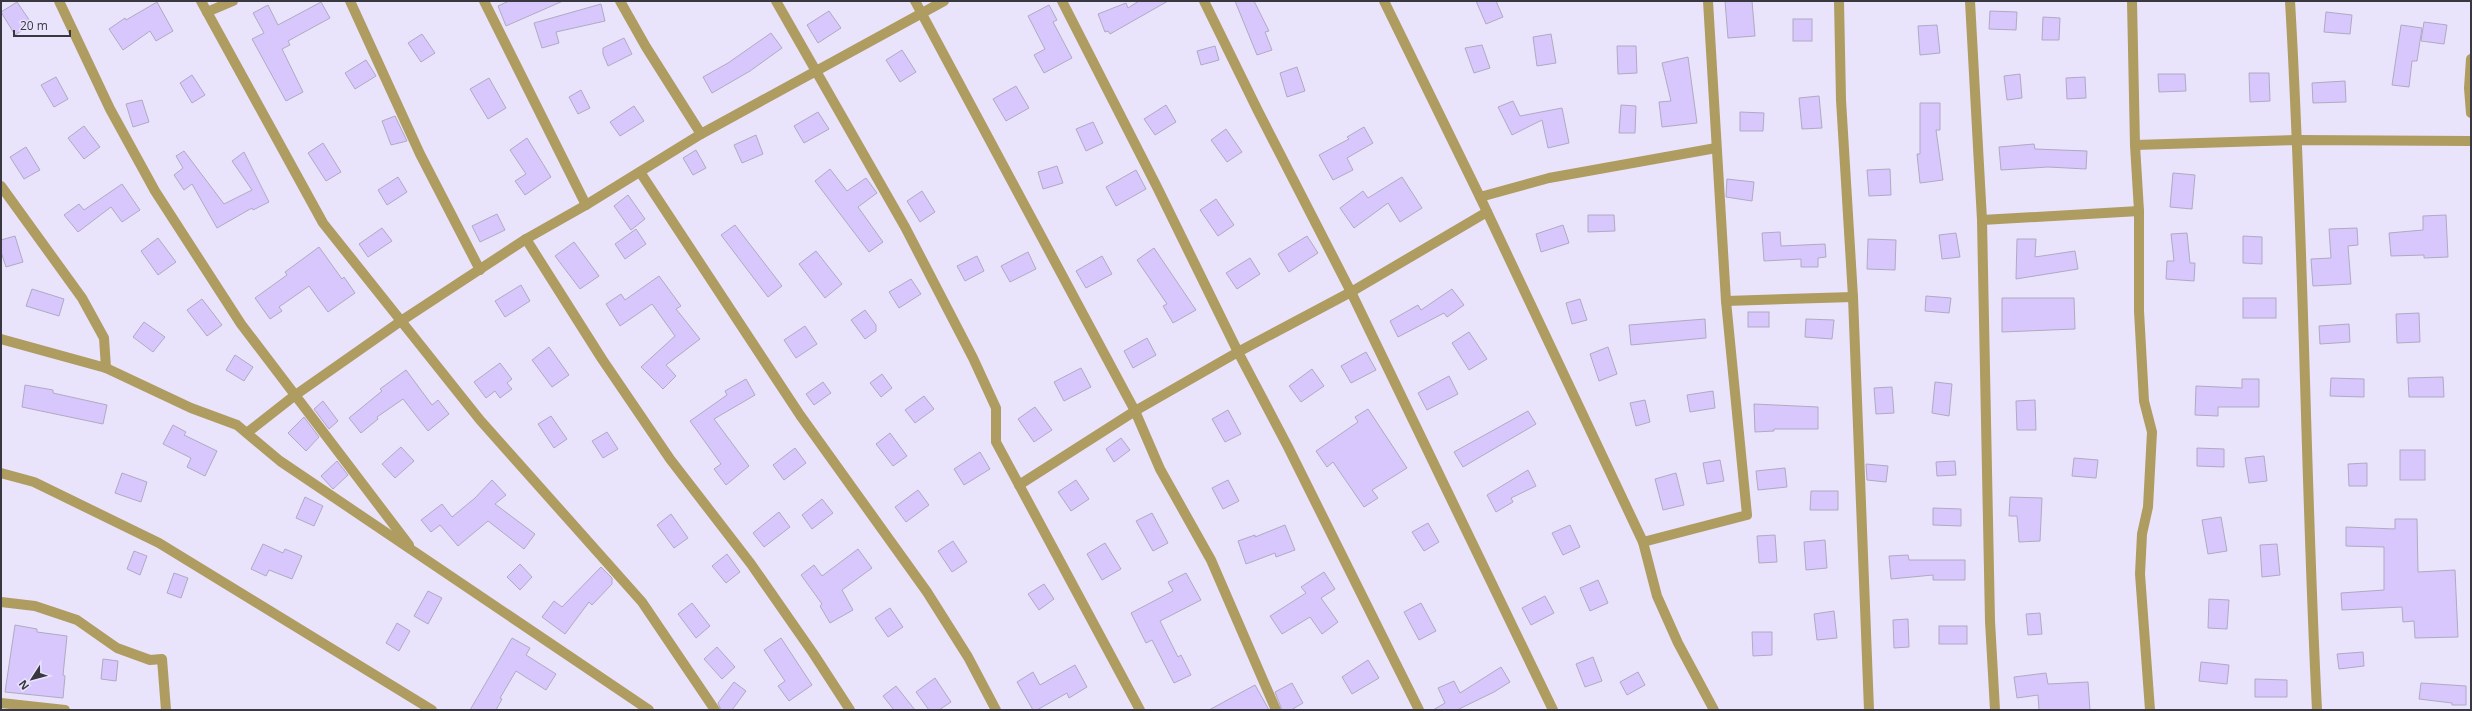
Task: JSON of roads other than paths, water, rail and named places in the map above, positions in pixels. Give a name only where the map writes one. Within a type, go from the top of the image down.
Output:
[{"type":"street","points":[[59,1],[110,109],[155,191],[241,324],[294,396],[415,552]]},
{"type":"street","points":[[201,1],[323,223],[480,420],[642,602],[715,710]]},
{"type":"street","points":[[207,12],[232,1]]},
{"type":"street","points":[[350,1],[420,154],[480,270]]},
{"type":"street","points":[[484,1],[586,206]]},
{"type":"street","points":[[620,1],[646,47],[701,134]]},
{"type":"street","points":[[776,1],[905,227],[973,358],[996,408],[996,442],[1140,710]]},
{"type":"street","points":[[915,1],[1135,411],[1160,469],[1211,560],[1276,710]]},
{"type":"street","points":[[248,432],[294,396],[400,321],[526,239],[586,206],[701,134],[944,1]]},
{"type":"street","points":[[1062,1],[1157,187],[1238,352],[1288,447],[1419,710]]},
{"type":"street","points":[[1204,1],[1258,111],[1351,292],[1553,710]]},
{"type":"street","points":[[1384,1],[1487,212],[1643,542],[1657,596],[1678,643],[1714,710]]},
{"type":"street","points":[[1643,542],[1747,515],[1726,301],[1708,1]]},
{"type":"street","points":[[1839,1],[1841,100],[1853,297],[1869,710]]},
{"type":"street","points":[[1970,1],[1982,220],[1990,621],[1995,710]]},
{"type":"street","points":[[2132,1],[2135,145],[2139,211],[2139,310],[2144,401],[2152,432],[2148,507],[2142,534],[2140,574],[2148,656],[2150,710]]},
{"type":"street","points":[[2290,1],[2298,140],[2308,528],[2317,710]]},
{"type":"street","points":[[2471,59],[2469,88],[2471,113]]},
{"type":"street","points":[[2135,145],[2298,140],[2471,141]]},
{"type":"street","points":[[1480,198],[1549,178],[1716,148]]},
{"type":"street","points":[[640,172],[800,415],[927,592],[968,657],[996,710]]},
{"type":"street","points":[[1,186],[82,298],[104,338],[106,368]]},
{"type":"street","points":[[1982,220],[2139,211]]},
{"type":"street","points":[[1019,485],[1135,411],[1238,352],[1351,292],[1487,212]]},
{"type":"street","points":[[526,239],[606,365],[670,459],[751,564],[813,653],[850,710]]},
{"type":"street","points":[[1726,301],[1853,297]]},
{"type":"street","points":[[1,339],[106,368],[191,408],[237,425],[248,432],[280,460],[327,490],[415,552],[649,710]]},
{"type":"street","points":[[1,473],[34,482],[159,543],[432,710]]},
{"type":"street","points":[[1,602],[35,606],[77,620],[100,638],[117,648],[150,660],[162,659],[166,710]]},
{"type":"street","points":[[1,703],[65,710]]}]
